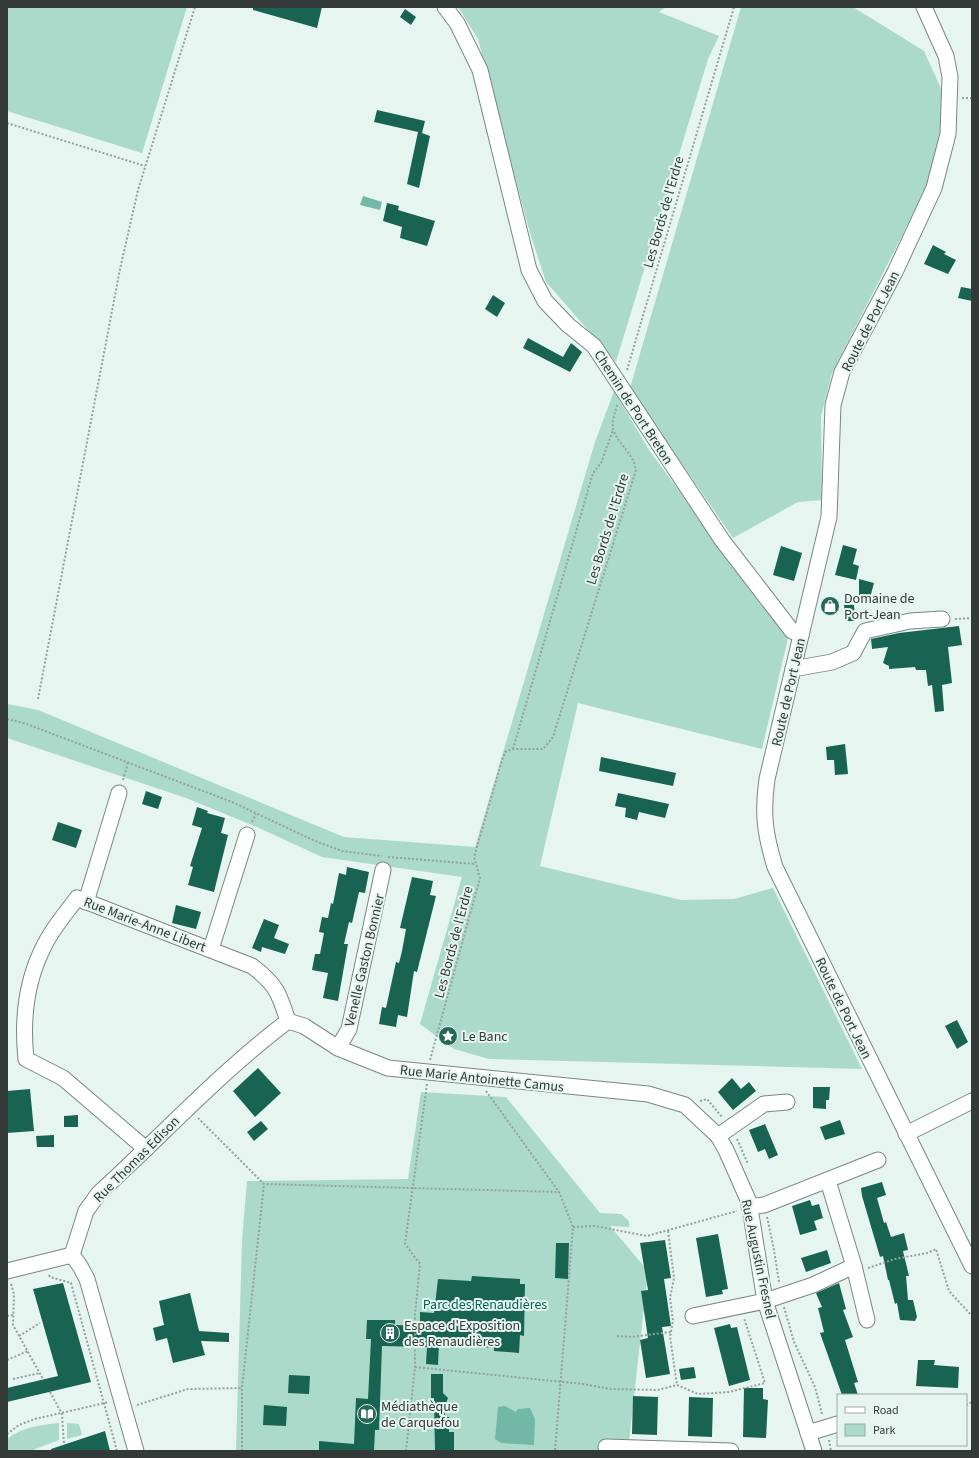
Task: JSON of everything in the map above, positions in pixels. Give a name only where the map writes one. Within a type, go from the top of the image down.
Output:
[{"type":"street","name":"Chemin de Port Breton","points":[[445,7],[457,23],[480,70],[529,270],[545,301],[568,325],[594,346],[722,540],[792,631],[801,635]]},
{"type":"street","name":"Route de Port Jean","points":[[924,7],[946,56],[950,77],[948,134],[934,188],[895,272],[842,372],[833,405],[832,485],[829,517],[767,779],[763,817],[774,867],[972,1266]]},
{"type":"street","points":[[793,668],[832,662],[853,653],[865,631],[910,621],[942,619]]},
{"type":"street","points":[[86,902],[119,793]]},
{"type":"street","points":[[211,949],[247,835]]},
{"type":"street","name":"Venelle Gaston Bonnier","points":[[338,1048],[349,1029],[384,870]]},
{"type":"street","name":"Rue Marie-Anne Libert","points":[[146,1149],[63,1078],[26,1059],[24,1037],[28,987],[44,945],[77,898],[252,966],[269,978],[276,989],[288,1021]]},
{"type":"street","name":"Rue Marie Antoinette Camus","points":[[288,1021],[304,1026],[338,1048],[388,1068],[648,1094],[685,1105]]},
{"type":"street","name":"Rue Thomas Edison","points":[[72,1256],[86,1211],[99,1193],[234,1065],[266,1036],[288,1021]]},
{"type":"street","points":[[906,1134],[972,1101]]},
{"type":"street","points":[[718,1136],[764,1104],[787,1102]]},
{"type":"street","name":"Rue Augustin Fresnel","points":[[685,1105],[718,1136],[726,1150],[750,1208],[765,1301],[814,1451]]},
{"type":"street","points":[[750,1208],[764,1205],[878,1160]]},
{"type":"street","points":[[828,1181],[855,1269],[867,1320]]},
{"type":"street","points":[[7,1271],[72,1256],[80,1266],[87,1279],[136,1451]]},
{"type":"street","points":[[693,1316],[765,1301],[855,1269]]},
{"type":"street","points":[[808,1433],[837,1424]]},
{"type":"street","points":[[606,1447],[731,1451]]},
{"type":"path","points":[[38,699],[120,269],[138,190],[195,7]]},
{"type":"path","name":"Les Bords de l'Erdre","points":[[406,1451],[415,1367],[415,1316],[420,1264],[405,1244],[430,1059],[480,878],[474,857],[505,752],[513,749],[543,749],[553,737],[636,470],[634,461],[613,430],[612,422],[734,7]]},
{"type":"path","points":[[7,123],[145,166]]},
{"type":"path","points":[[513,749],[593,473],[601,462],[613,430]]},
{"type":"path","points":[[942,619],[972,618]]},
{"type":"path","points":[[7,719],[24,723],[232,802],[313,840],[342,851],[475,864]]},
{"type":"path","points":[[119,793],[128,762]]},
{"type":"path","points":[[474,1076],[559,1192],[573,1227],[555,1451]]},
{"type":"path","points":[[189,1108],[264,1184],[559,1192]]},
{"type":"path","points":[[242,1451],[242,1388],[264,1184]]},
{"type":"path","points":[[573,1227],[595,1226],[647,1236],[750,1208]]},
{"type":"path","points":[[668,1231],[674,1278],[670,1298],[673,1321],[670,1337],[677,1385]]},
{"type":"path","points":[[855,1269],[895,1259],[928,1253],[936,1249],[949,1290],[972,1316]]},
{"type":"path","points":[[47,1262],[50,1277],[71,1283],[117,1451]]},
{"type":"path","points":[[7,1271],[14,1294],[13,1325],[43,1379]]},
{"type":"path","points":[[415,1367],[560,1382],[611,1389],[658,1390],[677,1385],[698,1394],[730,1392],[765,1383],[740,1306]]},
{"type":"path","points":[[7,1316],[13,1316]]},
{"type":"path","points":[[19,1336],[40,1323]]},
{"type":"path","points":[[617,1336],[631,1337],[671,1332]]},
{"type":"path","points":[[8,1360],[28,1351]]},
{"type":"path","points":[[13,1379],[40,1373]]},
{"type":"path","points":[[7,1434],[19,1425],[35,1419],[62,1414],[104,1403],[123,1404],[188,1389],[242,1388]]},
{"type":"path","points":[[50,1392],[62,1414],[64,1445]]},
{"type":"green space","points":[[7,7],[187,7],[142,153],[7,111]]},
{"type":"green space","points":[[458,7],[666,7],[659,12],[719,36],[708,59],[616,362],[546,282],[530,233],[478,39]]},
{"type":"green space","points":[[741,7],[853,7],[924,51],[944,95],[944,127],[928,185],[832,373],[821,416],[822,500],[798,502],[733,538],[630,388]]},
{"type":"green space","points":[[614,391],[649,450],[788,638],[762,749],[578,703],[540,866],[681,900],[734,899],[773,888],[862,1069],[489,1059],[454,1049],[420,1024],[462,877],[322,857],[259,828],[186,798],[7,738],[7,704],[38,710],[344,837],[475,847],[595,442]]},
{"type":"green space","name":"Parc des Renaudières","points":[[421,1092],[506,1097],[600,1213],[621,1214],[629,1221],[629,1227],[610,1226],[648,1271],[628,1451],[236,1451],[242,1240],[247,1181],[408,1179]]},
{"type":"green space","points":[[59,1423],[59,1440],[30,1451],[7,1451],[7,1439],[13,1435],[32,1427]]},
{"type":"green space","points":[[67,1423],[79,1424],[82,1435],[67,1439]]},
{"type":"shaded area","points":[[363,196],[382,202],[380,210],[360,205]]},
{"type":"shaded area","points":[[505,1406],[516,1412],[518,1409],[530,1408],[535,1419],[534,1445],[501,1443],[495,1439],[498,1407]]},
{"type":"building","points":[[253,7],[322,7],[317,28],[253,10]]},
{"type":"building","points":[[405,9],[416,17],[411,25],[400,17]]},
{"type":"building","points":[[377,110],[425,121],[422,133],[430,136],[419,188],[407,184],[418,132],[374,122]]},
{"type":"building","points":[[387,203],[399,206],[398,210],[435,221],[427,246],[400,238],[402,227],[383,221]]},
{"type":"building","points":[[933,245],[946,252],[944,254],[956,260],[948,274],[924,264]]},
{"type":"building","points":[[961,287],[972,289],[972,301],[958,298]]},
{"type":"building","points":[[493,295],[505,303],[497,317],[485,309]]},
{"type":"building","points":[[528,338],[563,357],[571,343],[582,352],[570,372],[523,348]]},
{"type":"building","points":[[843,545],[857,549],[853,564],[859,566],[856,580],[835,575]]},
{"type":"building","points":[[781,546],[802,553],[794,581],[773,575]]},
{"type":"building","points":[[859,579],[874,583],[870,598],[859,598]]},
{"type":"building","points":[[844,604],[854,605],[855,621],[845,621]]},
{"type":"building","points":[[959,626],[962,645],[948,647],[952,683],[942,685],[944,711],[935,712],[932,685],[928,686],[926,670],[916,670],[915,667],[889,669],[889,666],[883,663],[888,647],[872,649],[871,639],[899,633]]},
{"type":"building","points":[[845,744],[848,774],[835,775],[834,760],[827,760],[826,747]]},
{"type":"building","points":[[601,757],[676,773],[673,786],[599,771]]},
{"type":"building","points":[[146,791],[162,797],[158,809],[142,804]]},
{"type":"building","points":[[618,793],[669,804],[665,818],[639,812],[637,820],[625,817],[626,808],[615,806]]},
{"type":"building","points":[[197,807],[208,811],[207,813],[225,818],[221,833],[228,835],[214,892],[188,885],[193,867],[190,866],[202,828],[192,825]]},
{"type":"building","points":[[58,822],[82,830],[76,848],[52,840]]},
{"type":"building","points":[[347,867],[369,872],[365,893],[359,892],[352,923],[349,922],[344,944],[348,944],[338,1001],[323,998],[328,973],[312,970],[315,954],[320,954],[324,933],[319,932],[322,917],[328,918],[331,903],[333,904],[339,873],[346,875]]},
{"type":"building","points":[[412,877],[433,881],[430,895],[436,896],[417,972],[414,971],[407,1017],[398,1015],[396,1027],[379,1024],[382,1007],[386,1008],[396,962],[399,963],[402,951],[406,929],[400,928]]},
{"type":"building","points":[[176,905],[201,912],[196,929],[172,923]]},
{"type":"building","points":[[264,919],[279,925],[274,938],[289,944],[285,954],[262,947],[261,952],[252,948]]},
{"type":"building","points":[[957,1020],[968,1042],[957,1049],[945,1026]]},
{"type":"building","points":[[258,1068],[281,1093],[255,1117],[233,1091]]},
{"type":"building","points":[[732,1078],[741,1089],[749,1082],[756,1091],[733,1110],[718,1092]]},
{"type":"building","points":[[813,1087],[830,1087],[829,1100],[826,1100],[826,1109],[813,1108]]},
{"type":"building","points":[[30,1089],[34,1131],[7,1133],[7,1091]]},
{"type":"building","points":[[78,1115],[78,1127],[64,1127],[64,1116]]},
{"type":"building","points":[[840,1120],[845,1134],[825,1140],[820,1127]]},
{"type":"building","points":[[261,1121],[268,1129],[254,1141],[247,1132]]},
{"type":"building","points":[[765,1124],[778,1155],[769,1159],[765,1149],[758,1152],[749,1130]]},
{"type":"building","points":[[54,1135],[54,1147],[37,1147],[36,1136]]},
{"type":"building","points":[[882,1182],[886,1195],[877,1198],[884,1223],[886,1222],[891,1237],[904,1233],[908,1250],[903,1251],[909,1276],[906,1276],[908,1300],[913,1300],[917,1317],[915,1321],[900,1320],[897,1303],[895,1304],[883,1256],[880,1257],[862,1196],[861,1188]]},
{"type":"building","points":[[810,1200],[812,1206],[819,1204],[823,1218],[814,1221],[817,1230],[800,1235],[792,1206]]},
{"type":"building","points":[[718,1234],[728,1289],[722,1290],[723,1294],[706,1297],[696,1238]]},
{"type":"building","points":[[665,1240],[671,1278],[664,1279],[671,1326],[662,1327],[670,1374],[646,1378],[640,1340],[648,1338],[641,1291],[648,1290],[640,1243]]},
{"type":"building","points":[[556,1243],[569,1243],[568,1279],[555,1278]]},
{"type":"building","points":[[827,1250],[831,1263],[806,1272],[801,1258]]},
{"type":"building","points":[[472,1276],[520,1279],[520,1284],[525,1284],[524,1336],[520,1335],[519,1353],[494,1351],[494,1348],[439,1344],[438,1365],[426,1364],[427,1347],[382,1346],[379,1430],[375,1430],[374,1451],[319,1451],[319,1441],[354,1444],[356,1398],[368,1399],[371,1339],[366,1339],[367,1320],[395,1320],[395,1325],[420,1326],[420,1312],[434,1313],[438,1279],[471,1281]]},
{"type":"building","points":[[63,1283],[91,1382],[7,1402],[7,1388],[58,1376],[33,1289]]},
{"type":"building","points":[[839,1283],[846,1309],[843,1310],[853,1337],[845,1340],[858,1382],[854,1383],[858,1394],[842,1394],[820,1333],[824,1332],[818,1308],[822,1307],[816,1293]]},
{"type":"building","points":[[190,1293],[199,1331],[229,1333],[229,1342],[201,1341],[205,1355],[173,1363],[167,1338],[156,1341],[153,1328],[164,1325],[159,1301]]},
{"type":"building","points":[[730,1324],[731,1328],[737,1327],[750,1380],[729,1386],[714,1328]]},
{"type":"building","points":[[918,1360],[935,1360],[934,1365],[959,1367],[958,1388],[916,1386]]},
{"type":"building","points":[[694,1367],[696,1378],[681,1380],[679,1369]]},
{"type":"building","points":[[431,1374],[443,1374],[443,1393],[448,1398],[445,1406],[445,1417],[449,1417],[449,1432],[454,1432],[454,1451],[435,1451],[434,1398],[431,1398]]},
{"type":"building","points":[[289,1375],[310,1376],[309,1394],[288,1393]]},
{"type":"building","points":[[744,1388],[763,1388],[763,1399],[768,1400],[766,1438],[743,1437]]},
{"type":"building","points":[[633,1396],[658,1397],[657,1435],[632,1434]]},
{"type":"building","points":[[689,1397],[713,1398],[712,1437],[688,1436]]},
{"type":"building","points":[[264,1405],[287,1407],[286,1426],[263,1425]]},
{"type":"building","points":[[105,1431],[110,1451],[52,1451],[51,1449]]},
{"type":"place","name":"Domaine de Port-Jean","points":[[830,606]]},
{"type":"place","name":"Le Banc","points":[[448,1036]]},
{"type":"place","name":"Espace d'Exposition des Renaudières","points":[[390,1333]]},
{"type":"place","name":"Médiathèque de Carquefou","points":[[367,1414]]}]
